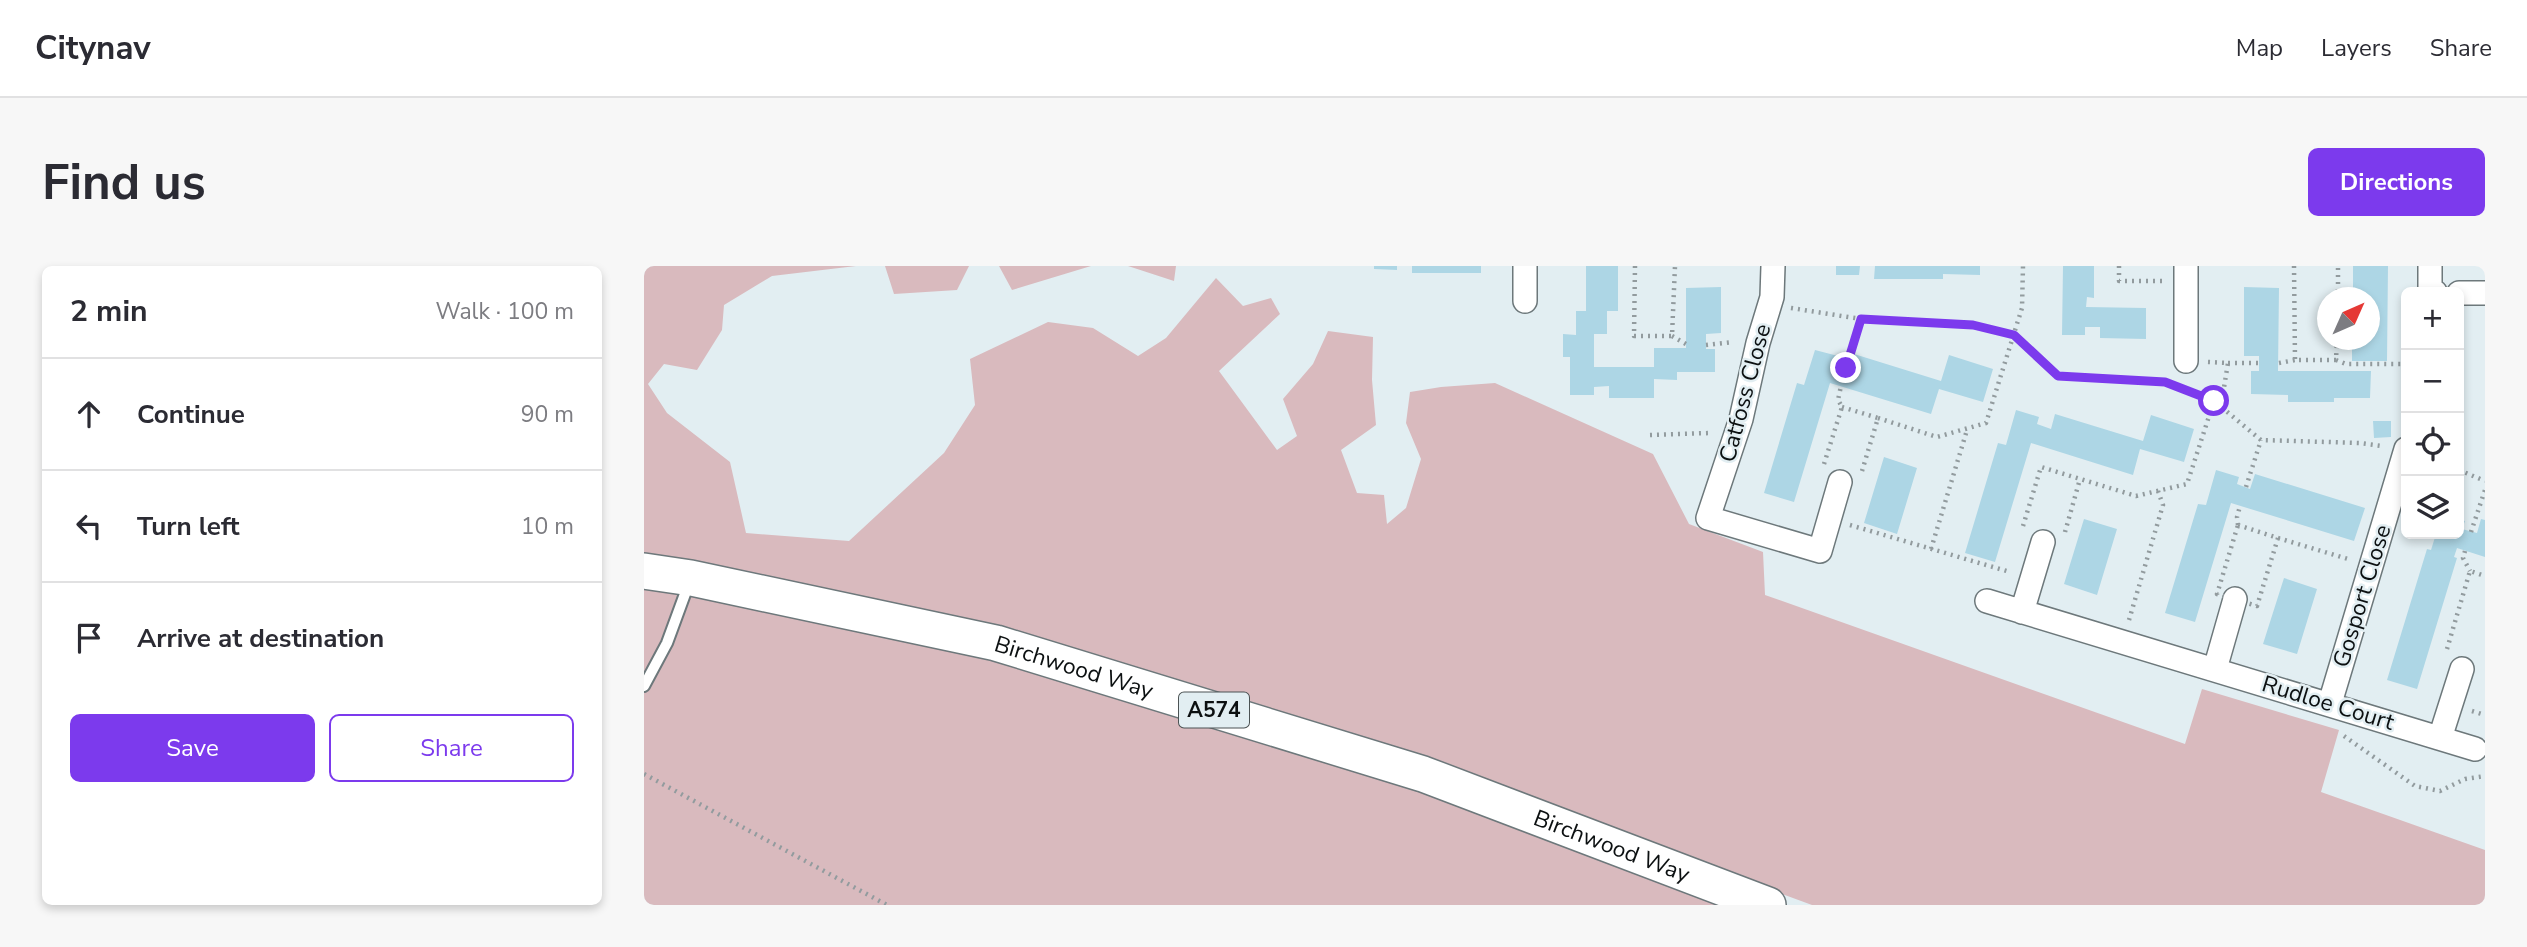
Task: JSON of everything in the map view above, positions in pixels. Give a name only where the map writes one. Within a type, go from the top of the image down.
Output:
[{"type":"main road","name":"Birchwood Way","points":[[644,571],[691,578],[996,643],[1423,774],[1768,905]]},
{"type":"street","points":[[1525,266],[1525,300]]},
{"type":"street","name":"Catfoss Close","points":[[1773,266],[1769,305],[1735,438],[1708,518],[1820,551],[1829,519]]},
{"type":"street","points":[[2430,266],[2432,287]]},
{"type":"street","points":[[2186,274],[2186,361]]},
{"type":"street","points":[[2464,293],[2485,293]]},
{"type":"street","name":"Gosport Close","points":[[2330,703],[2401,466]]},
{"type":"street","points":[[1829,519],[1840,482]]},
{"type":"street","points":[[2022,612],[2043,542]]},
{"type":"street","points":[[2215,669],[2235,599]]},
{"type":"street","name":"Rudloe Court","points":[[1986,601],[2475,749]]},
{"type":"street","points":[[2440,738],[2462,669]]},
{"type":"lane","points":[[644,686],[667,643],[691,578]]},
{"type":"path","points":[[1635,266],[1634,336],[1672,337],[1686,344]]},
{"type":"path","points":[[1672,337],[1675,266]]},
{"type":"path","points":[[1841,386],[1838,400],[1842,407],[1937,437],[1986,424],[2022,308],[2023,266]]},
{"type":"path","points":[[2119,266],[2119,281],[2186,274]]},
{"type":"path","points":[[2294,266],[2295,360]]},
{"type":"path","points":[[2337,287],[2338,266]]},
{"type":"path","points":[[1769,305],[1861,319],[1973,325],[2014,335],[2058,376],[2165,382],[2214,401],[2261,440],[2360,443],[2401,448]]},
{"type":"path","points":[[1846,368],[1861,319]]},
{"type":"path","points":[[2336,350],[2336,360]]},
{"type":"path","points":[[2279,363],[2295,360],[2336,360],[2346,364],[2401,364]]},
{"type":"path","points":[[2186,361],[2259,363]]},
{"type":"path","points":[[2221,406],[2228,363]]},
{"type":"path","points":[[2020,536],[2041,467],[2136,496],[2187,484],[2214,401]]},
{"type":"path","points":[[1842,407],[1821,477],[1857,488],[1878,418]]},
{"type":"path","points":[[1931,549],[1967,429]]},
{"type":"path","points":[[1650,435],[1713,433],[1735,438]]},
{"type":"path","points":[[2246,488],[2261,440]]},
{"type":"path","points":[[2464,472],[2485,481]]},
{"type":"path","points":[[2471,532],[2485,490]]},
{"type":"path","points":[[2123,642],[2164,505],[2158,491]]},
{"type":"path","points":[[2240,506],[2238,526],[2217,594],[2257,606],[2278,538]]},
{"type":"path","points":[[1829,519],[2032,578]]},
{"type":"path","points":[[2238,526],[2371,566]]},
{"type":"path","points":[[2465,551],[2463,558],[2470,571],[2485,576]]},
{"type":"path","points":[[2010,572],[2013,560]]},
{"type":"path","points":[[2462,669],[2443,663],[2470,571]]},
{"type":"path","points":[[2330,703],[2343,735],[2415,786],[2440,791],[2465,779],[2485,775]]},
{"type":"path","points":[[644,774],[887,905]]},
{"type":"shaded area","points":[[644,266],[856,266],[772,276],[724,305],[722,330],[697,370],[664,364],[648,384],[667,413],[730,462],[746,533],[849,541],[944,453],[975,405],[970,359],[1048,322],[1093,328],[1138,356],[1166,338],[1216,278],[1243,306],[1271,298],[1280,314],[1219,371],[1277,450],[1297,436],[1283,399],[1313,364],[1328,331],[1373,337],[1372,380],[1376,425],[1341,450],[1357,493],[1384,495],[1387,524],[1406,508],[1421,459],[1406,423],[1410,392],[1495,383],[1653,454],[1689,524],[1763,552],[1765,595],[2185,744],[2202,689],[2339,730],[2321,792],[2485,850],[2485,905],[1812,905],[1317,724],[1079,650],[911,609],[644,557]]},
{"type":"shaded area","points":[[885,266],[969,266],[957,290],[894,294]]},
{"type":"shaded area","points":[[999,266],[1091,266],[1012,290]]},
{"type":"shaded area","points":[[1128,266],[1176,266],[1174,281]]},
{"type":"shaded area","points":[[644,585],[925,641],[1185,715],[1453,800],[1722,905],[644,905]]},
{"type":"building","points":[[1374,266],[1397,266],[1397,270],[1374,269]]},
{"type":"building","points":[[1412,266],[1481,266],[1481,273],[1412,273]]},
{"type":"building","points":[[1586,266],[1618,266],[1618,311],[1607,311],[1607,334],[1594,334],[1594,367],[1654,367],[1654,348],[1686,348],[1686,288],[1721,287],[1721,333],[1706,334],[1706,349],[1715,349],[1715,372],[1677,372],[1677,380],[1654,379],[1654,398],[1609,398],[1609,386],[1594,387],[1594,395],[1570,395],[1570,357],[1563,357],[1563,334],[1576,335],[1576,311],[1586,311]]},
{"type":"building","points":[[1836,266],[1860,266],[1859,275],[1836,275]]},
{"type":"building","points":[[1875,266],[1980,266],[1980,275],[1943,274],[1943,279],[1874,279]]},
{"type":"building","points":[[2063,266],[2094,266],[2094,298],[2087,297],[2086,307],[2146,308],[2146,339],[2100,338],[2100,327],[2085,327],[2085,335],[2062,335]]},
{"type":"building","points":[[2353,266],[2388,266],[2387,361],[2352,361],[2352,350],[2380,350],[2380,287],[2353,287]]},
{"type":"building","points":[[2244,287],[2279,288],[2278,371],[2371,371],[2370,398],[2334,398],[2334,402],[2288,402],[2288,395],[2251,394],[2251,371],[2259,371],[2259,356],[2244,356]]},
{"type":"building","points":[[1815,350],[1838,356],[1835,364],[1849,369],[1854,354],[1941,381],[1949,355],[1993,369],[1983,402],[1939,389],[1931,414],[1830,383],[1794,502],[1764,493],[1797,383],[1804,385]]},
{"type":"building","points":[[2016,410],[2039,417],[2037,424],[2051,429],[2055,414],[2143,441],[2151,415],[2194,429],[2184,462],[2140,449],[2133,475],[2031,443],[1995,562],[1965,553],[1998,443],[2006,445]]},
{"type":"building","points":[[2373,421],[2391,421],[2391,437],[2374,438]]},
{"type":"building","points":[[1884,457],[1917,468],[1897,534],[1864,523]]},
{"type":"building","points":[[2216,470],[2239,477],[2237,484],[2250,489],[2255,474],[2365,508],[2354,541],[2231,503],[2195,622],[2165,613],[2198,504],[2206,505]]},
{"type":"building","points":[[2084,519],[2117,529],[2097,595],[2064,584]]},
{"type":"building","points":[[2481,519],[2485,520],[2485,557],[2457,548],[2454,557],[2457,558],[2417,689],[2387,680],[2427,549],[2431,550],[2434,539],[2464,539],[2464,530],[2477,533]]},
{"type":"building","points":[[2284,578],[2317,589],[2297,654],[2263,644]]},
{"type":"route","points":[[1846,368],[1861,319],[1973,325],[2014,335],[2058,376],[2165,382],[2214,401]]}]
